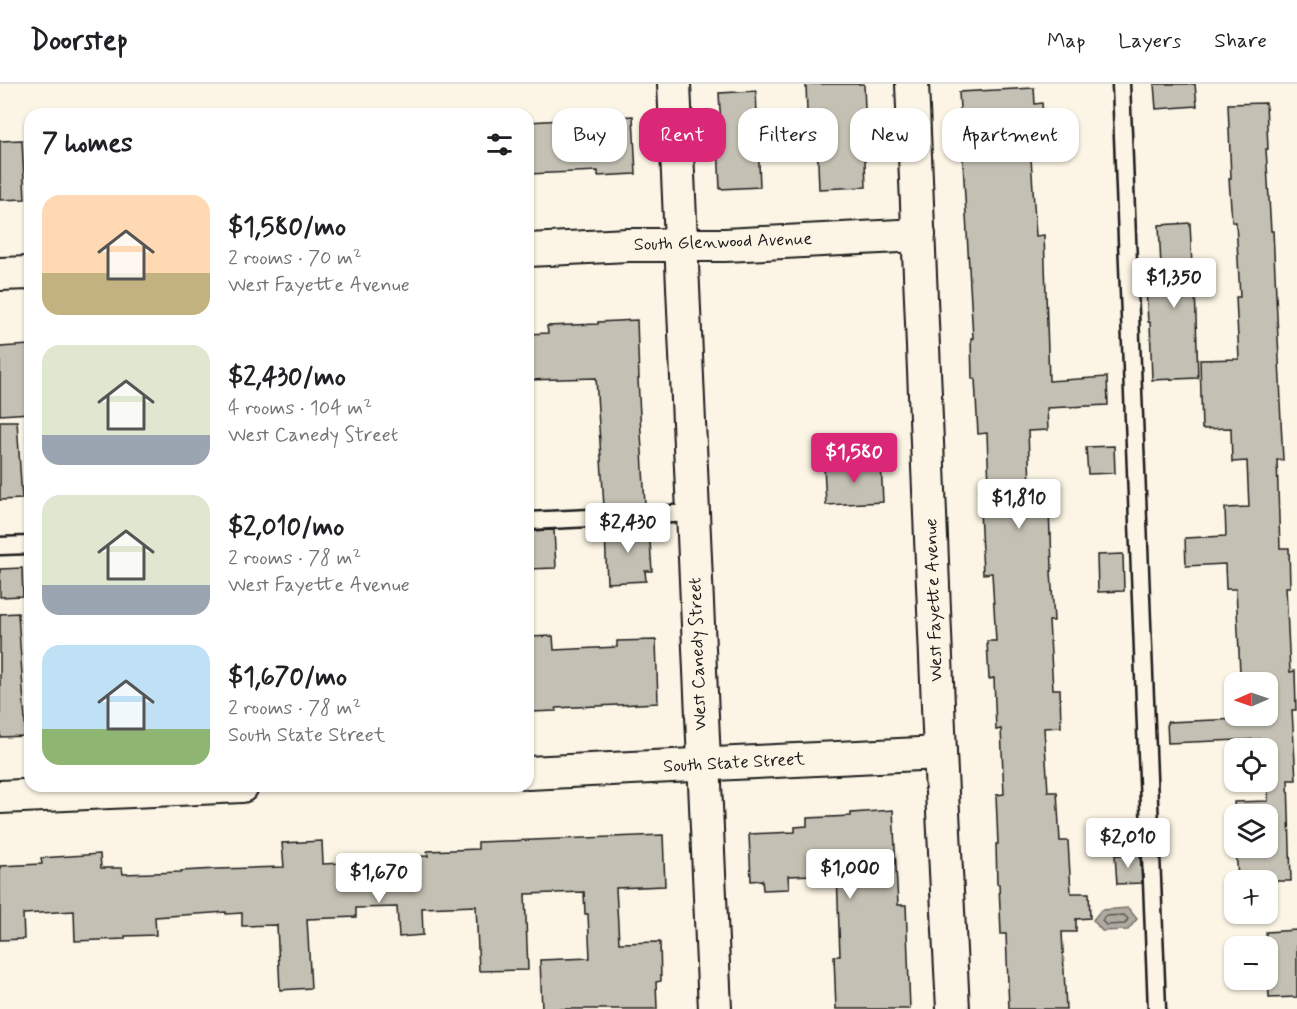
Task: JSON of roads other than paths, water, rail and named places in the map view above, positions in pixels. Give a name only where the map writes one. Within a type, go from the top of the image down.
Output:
[{"type":"street","name":"West Canedy Street","points":[[674,84],[715,1009]]},
{"type":"street","name":"West Fayette Avenue","points":[[912,84],[953,1009]]},
{"type":"street","name":"South Glenwood Avenue","points":[[534,250],[628,245],[725,245],[919,235]]},
{"type":"street","points":[[0,274],[24,273]]},
{"type":"street","name":"South State Street","points":[[534,773],[940,753]]},
{"type":"street","points":[[0,796],[97,792]]},
{"type":"lane","points":[[1120,84],[1157,1009]]},
{"type":"lane","points":[[534,521],[693,513]]},
{"type":"lane","points":[[0,546],[24,545]]},
{"type":"water","points":[[1128,908],[1137,919],[1128,930],[1102,931],[1093,920],[1101,910]]}]
